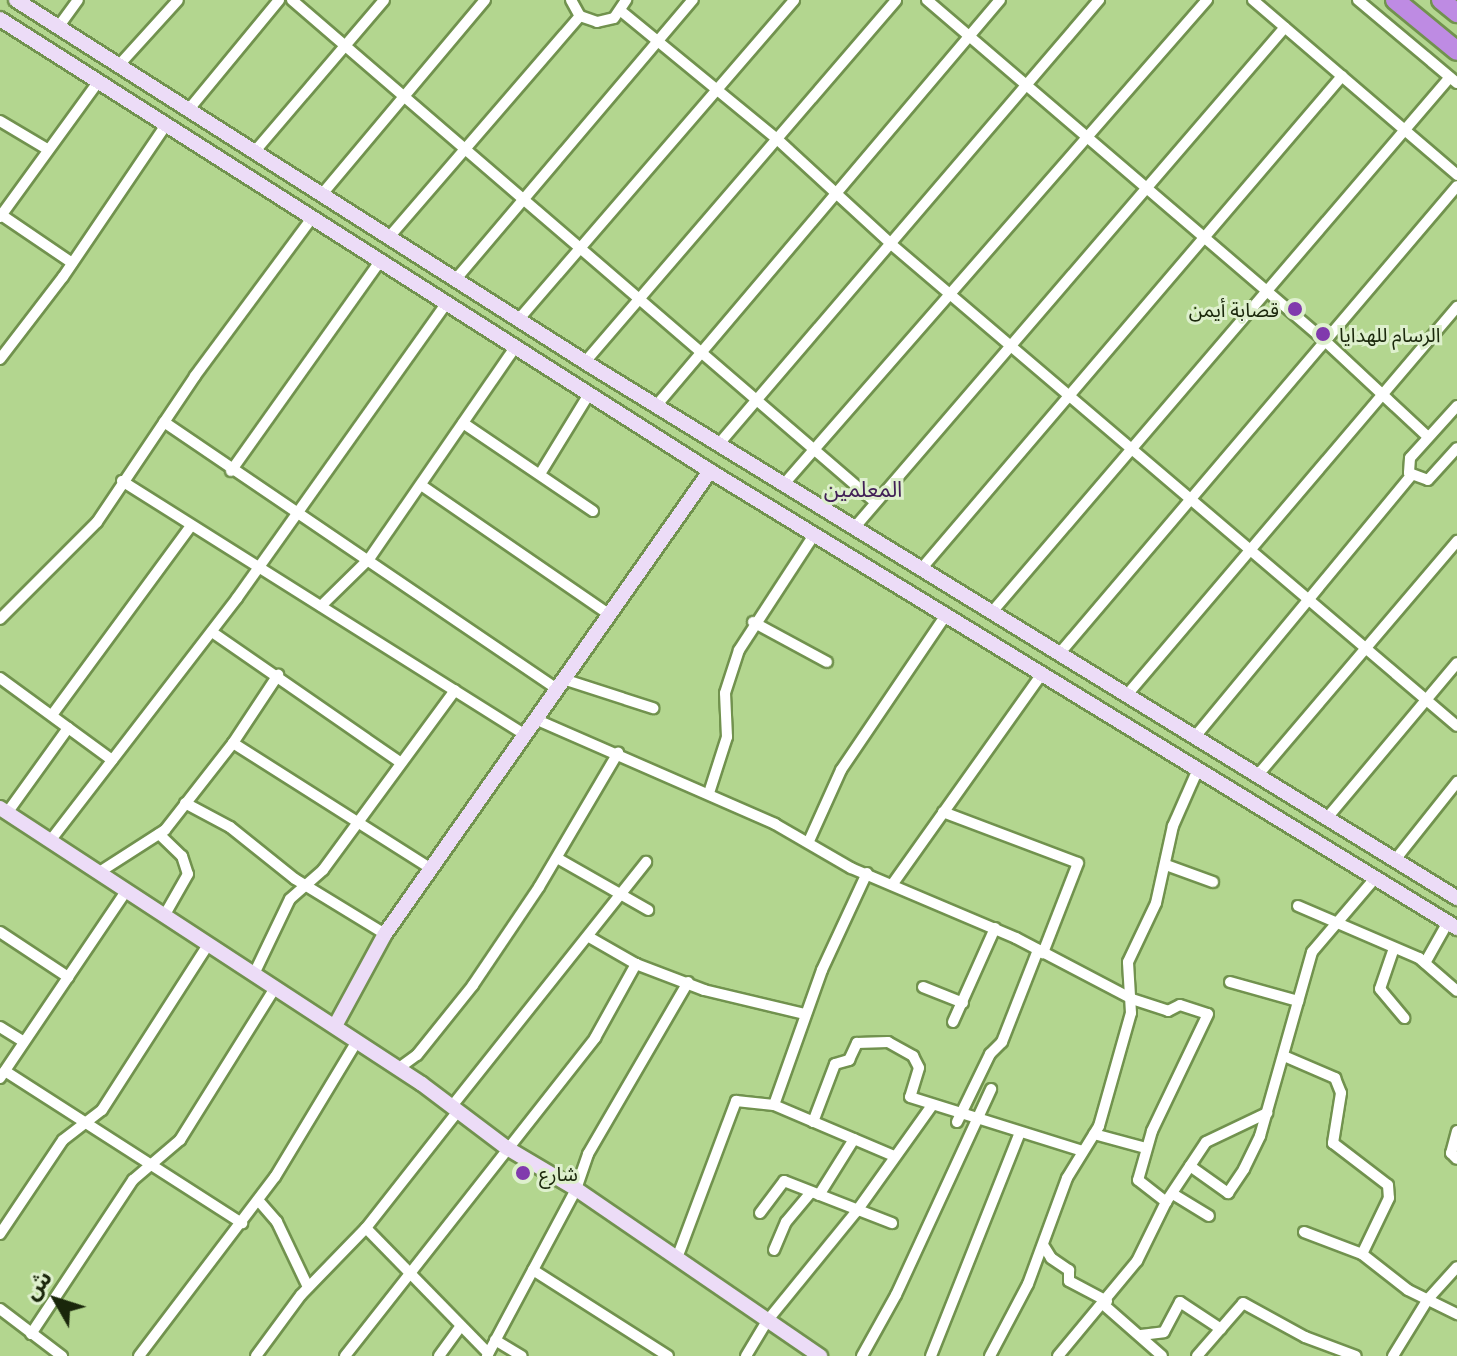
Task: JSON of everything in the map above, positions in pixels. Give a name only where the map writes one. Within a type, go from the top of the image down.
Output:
[{"type":"highway","points":[[1395,0],[1457,51]]},
{"type":"highway","points":[[1441,0],[1457,13]]},
{"type":"street","points":[[16,0],[718,445],[1457,898]]},
{"type":"street","points":[[59,26],[78,0]]},
{"type":"street","points":[[120,64],[178,0]]},
{"type":"street","points":[[190,108],[279,0]]},
{"type":"street","points":[[292,0],[639,295],[875,502]]},
{"type":"street","points":[[256,150],[384,0]]},
{"type":"street","points":[[323,193],[485,0]]},
{"type":"street","points":[[571,0],[580,16],[597,22],[621,11],[626,0]]},
{"type":"street","points":[[456,279],[523,196],[693,0]]},
{"type":"street","points":[[519,319],[794,0]]},
{"type":"street","points":[[585,362],[639,295],[896,0]]},
{"type":"street","points":[[927,0],[1324,340],[1427,436]]},
{"type":"street","points":[[656,406],[700,349],[1000,0]]},
{"type":"street","points":[[718,445],[1099,0]]},
{"type":"street","points":[[784,484],[1207,0]]},
{"type":"street","points":[[1253,0],[1457,175]]},
{"type":"street","points":[[992,612],[1264,288],[1404,130],[1453,80],[1358,0]]},
{"type":"street","points":[[621,11],[777,139],[891,244],[1190,494],[1457,726]]},
{"type":"street","points":[[390,236],[464,146],[580,16]]},
{"type":"street","points":[[0,19],[710,471],[1452,925],[1425,963]]},
{"type":"street","points":[[855,527],[1285,27]]},
{"type":"street","points":[[922,568],[1342,76]]},
{"type":"street","points":[[72,263],[1,215],[98,82]]},
{"type":"street","points":[[0,121],[47,149]]},
{"type":"street","points":[[0,359],[72,263],[166,125]]},
{"type":"street","points":[[1059,654],[1190,494],[1457,186]]},
{"type":"street","points":[[0,619],[77,545],[312,218]]},
{"type":"street","points":[[231,471],[380,261]]},
{"type":"street","points":[[50,841],[300,514],[446,304]]},
{"type":"street","points":[[1126,696],[1248,547],[1457,307]]},
{"type":"street","points":[[321,606],[369,559],[515,347]]},
{"type":"street","points":[[550,369],[564,348]]},
{"type":"street","points":[[540,474],[589,394]]},
{"type":"street","points":[[1411,476],[1408,462],[1427,436],[1457,406]]},
{"type":"street","points":[[164,422],[231,471],[560,683],[653,708]]},
{"type":"street","points":[[463,423],[593,511]]},
{"type":"street","points":[[1411,476],[1428,480],[1455,454]]},
{"type":"street","points":[[335,1026],[385,934],[607,613],[710,471]]},
{"type":"street","points":[[1194,738],[1307,596],[1411,476]]},
{"type":"street","points":[[122,481],[190,527],[523,734]]},
{"type":"street","points":[[421,485],[607,613]]},
{"type":"street","points":[[52,715],[190,527]]},
{"type":"street","points":[[709,793],[727,737],[729,674],[753,622],[814,535]]},
{"type":"street","points":[[1257,776],[1457,541]]},
{"type":"street","points":[[809,841],[841,770],[946,615]]},
{"type":"street","points":[[753,622],[827,662]]},
{"type":"street","points":[[212,632],[401,763]]},
{"type":"street","points":[[1327,818],[1457,663]]},
{"type":"street","points":[[894,882],[1042,674]]},
{"type":"street","points":[[98,873],[159,834],[233,743],[278,675]]},
{"type":"street","points":[[0,678],[112,760]]},
{"type":"street","points":[[254,974],[290,899],[310,884],[455,690]]},
{"type":"street","points":[[1145,737],[1158,716]]},
{"type":"street","points":[[535,719],[709,793],[867,873],[995,928],[1132,999],[1168,1011],[1180,1005],[1208,1014],[1146,1148],[1138,1180],[1209,1216]]},
{"type":"street","points":[[68,728],[4,810],[399,1068],[507,1148],[576,1189],[820,1356]]},
{"type":"street","points":[[233,743],[430,868]]},
{"type":"street","points":[[399,1068],[417,1055],[473,985],[557,858],[618,753]]},
{"type":"street","points":[[990,1356],[1043,1245],[1082,1151],[1094,1134],[1132,999],[1128,962],[1156,903],[1173,826],[1198,769]]},
{"type":"street","points":[[1395,860],[1457,782]]},
{"type":"street","points":[[185,803],[230,827],[295,879],[310,884],[385,934]]},
{"type":"street","points":[[943,812],[1078,863],[1002,1042],[990,1054],[960,1117]]},
{"type":"street","points":[[159,834],[182,856],[188,874],[164,916]]},
{"type":"street","points":[[557,858],[618,897],[648,910]]},
{"type":"street","points":[[256,1356],[308,1287],[366,1228],[646,862]]},
{"type":"street","points":[[1166,865],[1213,882]]},
{"type":"street","points":[[774,1105],[805,1014],[867,873]]},
{"type":"street","points":[[1190,1166],[1228,1193],[1244,1169],[1267,1113],[1312,952],[1376,877]]},
{"type":"street","points":[[126,891],[2,1074],[86,1122],[242,1223]]},
{"type":"street","points":[[1298,906],[1425,963],[1457,991]]},
{"type":"street","points":[[953,1022],[995,928]]},
{"type":"street","points":[[0,932],[68,977]]},
{"type":"street","points":[[589,937],[636,964],[688,982],[805,1014]]},
{"type":"street","points":[[0,1234],[63,1140],[102,1110],[208,945]]},
{"type":"street","points":[[1394,948],[1380,989],[1404,1018]]},
{"type":"street","points":[[345,1356],[595,1038],[636,964]]},
{"type":"street","points":[[366,1228],[459,1328],[488,1354],[576,1189],[588,1154],[688,982]]},
{"type":"street","points":[[1230,982],[1298,1001]]},
{"type":"street","points":[[923,987],[963,1003]]},
{"type":"street","points":[[31,1334],[133,1180],[180,1140],[275,988]]},
{"type":"street","points":[[0,1027],[24,1042]]},
{"type":"street","points":[[139,1356],[258,1200],[357,1041]]},
{"type":"street","points":[[813,1122],[835,1064],[849,1060],[857,1043],[888,1042],[913,1056],[919,1068],[910,1097],[960,1117],[980,1118],[1019,1135],[1082,1151]]},
{"type":"street","points":[[1284,1056],[1335,1078],[1341,1093],[1333,1143],[1388,1185],[1389,1198],[1362,1254]]},
{"type":"street","points":[[862,1356],[980,1118],[991,1089]]},
{"type":"street","points":[[677,1258],[736,1101],[774,1105],[894,1156]]},
{"type":"street","points":[[746,1356],[767,1321],[856,1212],[931,1107]]},
{"type":"street","points":[[1058,1356],[1137,1261],[1170,1198],[1206,1142],[1267,1113]]},
{"type":"street","points":[[1457,1131],[1451,1153],[1457,1159]]},
{"type":"street","points":[[1094,1134],[1146,1148]]},
{"type":"street","points":[[931,1356],[1019,1135]]},
{"type":"street","points":[[774,1250],[786,1222],[815,1194],[854,1139]]},
{"type":"street","points":[[760,1213],[784,1181],[856,1212],[869,1211],[892,1223]]},
{"type":"street","points":[[258,1200],[277,1222],[308,1287]]},
{"type":"street","points":[[1304,1232],[1362,1254],[1428,1299],[1457,1314]]},
{"type":"street","points":[[1043,1245],[1051,1258],[1069,1270],[1069,1281],[1105,1303],[1162,1356]]},
{"type":"street","points":[[1393,1356],[1428,1299],[1457,1267]]},
{"type":"street","points":[[533,1270],[668,1356]]},
{"type":"street","points":[[1141,1335],[1164,1332],[1180,1302],[1221,1329]]},
{"type":"street","points":[[1197,1356],[1243,1303],[1305,1337],[1356,1356]]},
{"type":"street","points":[[0,1309],[62,1356]]},
{"type":"street","points":[[439,1356],[459,1328]]},
{"type":"street","points":[[495,1340],[522,1356]]},
{"type":"place","name":"قصابة أيمن","points":[[1295,309]]},
{"type":"place","name":"الرسام للهدايا","points":[[1323,334]]},
{"type":"place","name":"شارع","points":[[523,1173]]},
{"type":"district","name":"المعلمين","points":[[863,489]]}]
